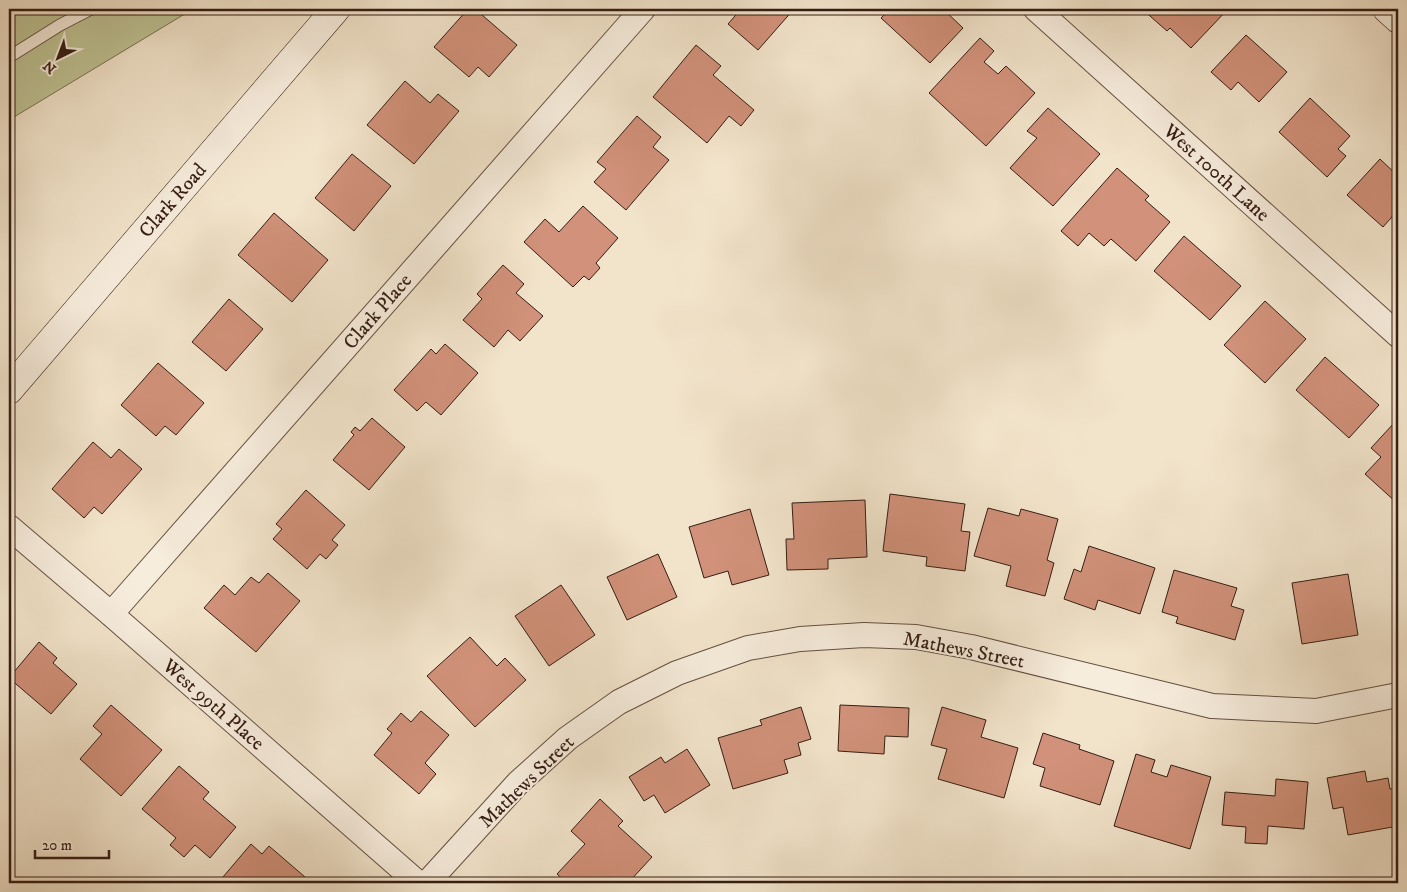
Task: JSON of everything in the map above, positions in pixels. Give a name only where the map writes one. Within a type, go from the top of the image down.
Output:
[{"type":"street","name":"Clark Road","points":[[9,390],[336,9]]},
{"type":"street","name":"Clark Place","points":[[111,614],[643,9]]},
{"type":"street","name":"West 100th Lane","points":[[1036,9],[1398,335]]},
{"type":"street","points":[[1387,9],[1398,19]]},
{"type":"street","name":"West 99th Place","points":[[9,527],[418,883]]},
{"type":"street","name":"Mathews Street","points":[[428,883],[518,783],[568,738],[619,702],[677,673],[748,648],[800,639],[864,635],[916,637],[971,647],[1212,706],[1316,711],[1398,695]]},
{"type":"lane","points":[[9,57],[60,25],[91,9]]},
{"type":"green space","points":[[9,9],[193,9],[9,120]]},
{"type":"building","points":[[468,9],[475,9],[517,45],[489,77],[478,67],[469,77],[434,47]]},
{"type":"building","points":[[741,9],[794,9],[758,50],[728,24]]},
{"type":"building","points":[[890,9],[943,9],[963,28],[930,63],[881,18]]},
{"type":"building","points":[[1142,9],[1228,9],[1191,48],[1170,28],[1167,31]]},
{"type":"building","points":[[1246,35],[1287,72],[1259,102],[1238,82],[1231,90],[1211,72]]},
{"type":"building","points":[[980,38],[994,51],[984,62],[998,74],[1006,66],[1035,93],[986,146],[929,93]]},
{"type":"building","points":[[696,45],[721,66],[713,75],[754,110],[741,126],[729,116],[707,143],[653,97]]},
{"type":"building","points":[[405,81],[430,103],[438,94],[459,111],[414,164],[367,125]]},
{"type":"building","points":[[1310,98],[1350,136],[1338,149],[1346,156],[1327,177],[1279,132]]},
{"type":"building","points":[[1048,108],[1100,154],[1053,206],[1010,168],[1037,138],[1027,131]]},
{"type":"building","points":[[637,116],[661,137],[653,147],[669,160],[626,210],[594,182],[606,169],[597,162]]},
{"type":"building","points":[[352,154],[391,186],[354,231],[315,198]]},
{"type":"building","points":[[1380,159],[1398,176],[1398,210],[1383,227],[1347,195]]},
{"type":"building","points":[[1117,168],[1149,196],[1145,200],[1170,222],[1136,261],[1111,239],[1104,246],[1089,233],[1078,246],[1061,231]]},
{"type":"building","points":[[583,206],[618,238],[596,263],[600,268],[589,280],[584,276],[573,287],[524,242],[545,219],[559,232]]},
{"type":"building","points":[[274,213],[328,260],[292,302],[238,255]]},
{"type":"building","points":[[1184,236],[1241,286],[1210,320],[1154,271]]},
{"type":"building","points":[[503,265],[524,284],[516,293],[543,316],[520,341],[508,330],[494,347],[463,320],[482,299],[477,294]]},
{"type":"building","points":[[229,299],[263,329],[226,371],[192,342]]},
{"type":"building","points":[[1265,301],[1306,339],[1265,383],[1224,345]]},
{"type":"building","points":[[445,344],[478,373],[441,415],[426,402],[417,411],[394,390],[431,349],[436,354]]},
{"type":"building","points":[[1325,357],[1379,405],[1349,438],[1296,390]]},
{"type":"building","points":[[158,363],[204,403],[176,435],[165,426],[156,436],[121,405]]},
{"type":"building","points":[[372,418],[405,447],[369,490],[333,460],[354,435],[351,432],[355,427],[360,431]]},
{"type":"building","points":[[1395,422],[1398,424],[1398,504],[1365,474],[1381,457],[1371,448]]},
{"type":"building","points":[[93,442],[111,458],[119,449],[142,469],[102,514],[94,507],[84,518],[52,489]]},
{"type":"building","points":[[306,490],[345,525],[332,540],[338,545],[326,559],[320,554],[307,569],[273,539],[282,529],[276,524]]},
{"type":"building","points":[[890,494],[965,504],[961,531],[970,532],[965,571],[926,566],[927,557],[883,551]]},
{"type":"building","points":[[865,500],[867,557],[828,559],[828,569],[787,570],[786,539],[794,539],[792,503]]},
{"type":"building","points":[[988,508],[1019,516],[1021,509],[1058,519],[1047,560],[1054,563],[1045,596],[1006,586],[1011,566],[974,556]]},
{"type":"building","points":[[750,509],[769,575],[732,585],[728,571],[704,578],[689,527]]},
{"type":"building","points":[[1089,546],[1155,568],[1140,614],[1098,600],[1095,610],[1064,599],[1074,569],[1081,572]]},
{"type":"building","points":[[658,554],[677,597],[627,620],[607,577]]},
{"type":"building","points":[[1174,570],[1237,588],[1231,606],[1244,610],[1235,640],[1176,623],[1178,617],[1162,612]]},
{"type":"building","points":[[268,573],[300,601],[256,652],[204,608],[224,585],[235,595],[251,577],[259,583]]},
{"type":"building","points":[[1348,574],[1358,635],[1302,644],[1292,583]]},
{"type":"building","points":[[561,585],[595,635],[549,666],[515,616]]},
{"type":"building","points":[[470,637],[497,666],[505,658],[526,680],[475,727],[427,676]]},
{"type":"building","points":[[39,642],[57,658],[53,663],[77,684],[51,714],[9,678]]},
{"type":"building","points":[[111,705],[162,750],[121,796],[80,759],[102,734],[93,726]]},
{"type":"building","points":[[840,705],[909,708],[908,737],[885,736],[884,754],[838,751]]},
{"type":"building","points":[[801,707],[811,739],[798,743],[801,755],[784,760],[788,773],[733,789],[718,738],[762,725],[760,720]]},
{"type":"building","points":[[942,707],[986,720],[981,737],[1018,748],[1004,798],[938,779],[947,749],[931,745]]},
{"type":"building","points":[[421,711],[449,735],[425,763],[436,774],[419,794],[374,755],[392,733],[387,729],[401,713],[411,722]]},
{"type":"building","points":[[1043,733],[1080,745],[1079,749],[1114,761],[1100,805],[1040,786],[1045,768],[1033,764]]},
{"type":"building","points":[[687,749],[710,785],[665,813],[654,795],[644,801],[629,777],[661,757],[665,763]]},
{"type":"building","points":[[1136,754],[1155,760],[1151,772],[1167,777],[1171,765],[1211,777],[1190,849],[1114,826]]},
{"type":"building","points":[[179,766],[209,792],[203,799],[236,827],[210,858],[195,845],[184,857],[170,845],[176,838],[142,809]]},
{"type":"building","points":[[1365,771],[1367,782],[1388,778],[1390,789],[1398,788],[1398,826],[1348,835],[1343,807],[1333,809],[1327,778]]},
{"type":"building","points":[[1276,779],[1308,782],[1304,829],[1268,826],[1267,844],[1245,843],[1246,827],[1222,825],[1225,792],[1275,796]]},
{"type":"building","points":[[600,799],[623,821],[618,826],[652,857],[628,883],[567,883],[557,874],[585,844],[571,831]]},
{"type":"building","points":[[251,844],[262,854],[269,846],[312,883],[230,883],[223,877]]}]
